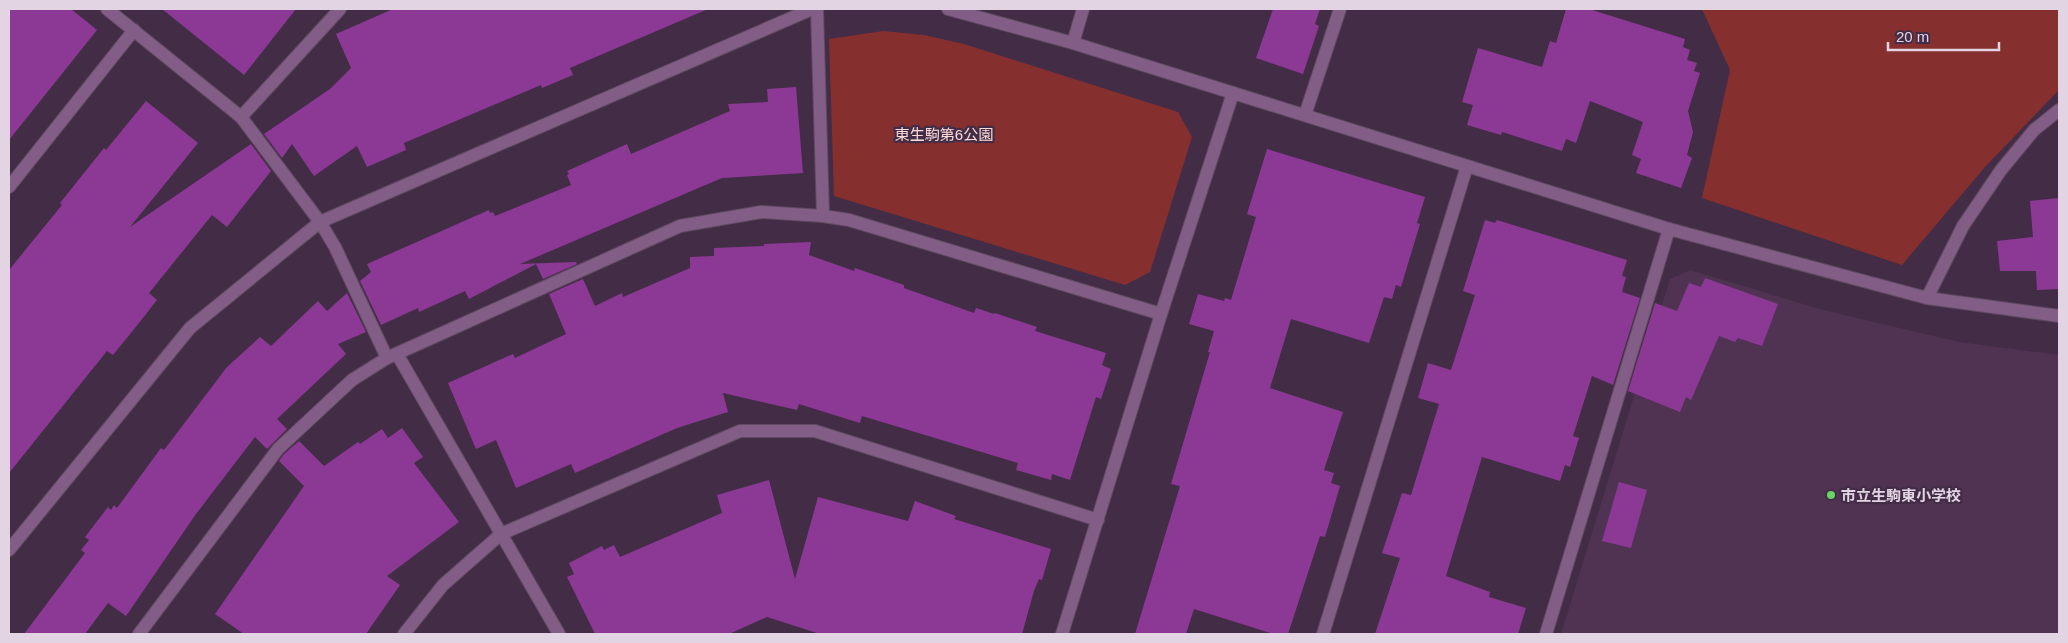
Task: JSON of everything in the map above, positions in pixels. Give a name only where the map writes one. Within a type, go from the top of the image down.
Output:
[{"type":"street","points":[[107,9],[241,117],[320,222],[392,356],[501,534],[559,634]]},
{"type":"street","points":[[241,117],[340,9]]},
{"type":"street","points":[[9,550],[190,328],[320,222],[812,9]]},
{"type":"street","points":[[817,9],[823,216]]},
{"type":"street","points":[[948,9],[1072,43],[1669,229],[1927,298],[2059,316]]},
{"type":"street","points":[[1072,43],[1083,9]]},
{"type":"street","points":[[1305,115],[1340,9]]},
{"type":"street","points":[[9,187],[134,30]]},
{"type":"street","points":[[1062,634],[1161,314],[1233,94]]},
{"type":"street","points":[[1927,298],[1963,226],[2000,170],[2034,130],[2059,110]]},
{"type":"street","points":[[1323,634],[1466,166]]},
{"type":"street","points":[[139,634],[278,449],[352,380],[392,356],[680,226],[761,212],[823,216],[858,223],[1161,314]]},
{"type":"street","points":[[1546,634],[1669,229]]},
{"type":"street","points":[[404,634],[444,585],[501,534],[740,431],[815,431],[1098,520]]},
{"type":"shaded area","name":"市立生駒東小学校","points":[[1690,270],[1823,310],[1959,342],[2059,355],[2059,634],[1561,634],[1670,279]]},
{"type":"green space","points":[[1702,9],[2059,9],[2059,90],[1985,167],[1902,265],[1702,198],[1730,70]]},
{"type":"green space","name":"東生駒第6公園","points":[[883,31],[924,35],[964,44],[1178,112],[1192,137],[1150,272],[1125,285],[834,196],[829,39]]},
{"type":"building","points":[[9,9],[71,9],[97,30],[9,140]]},
{"type":"building","points":[[162,9],[296,9],[244,75]]},
{"type":"building","points":[[393,9],[708,9],[570,68],[573,75],[542,88],[541,85],[404,143],[406,150],[367,167],[357,146],[314,176],[292,144],[282,158],[264,134],[330,89],[351,68],[336,34]]},
{"type":"building","points":[[1273,9],[1320,9],[1315,24],[1319,26],[1303,74],[1256,58]]},
{"type":"building","points":[[1566,9],[1589,9],[1685,39],[1683,47],[1690,50],[1687,60],[1697,63],[1694,71],[1700,73],[1688,111],[1693,132],[1687,155],[1692,158],[1681,188],[1636,173],[1641,159],[1632,155],[1643,122],[1590,101],[1576,143],[1566,139],[1562,151],[1502,132],[1501,135],[1467,125],[1473,105],[1462,102],[1478,48],[1542,67],[1550,41],[1556,43]]},
{"type":"building","points":[[796,87],[803,173],[722,178],[520,264],[576,262],[577,264],[543,279],[536,264],[469,299],[465,291],[419,312],[418,308],[381,325],[360,281],[371,272],[367,264],[489,210],[495,216],[571,185],[567,171],[627,144],[631,154],[730,111],[728,104],[768,102],[767,89]]},
{"type":"building","points":[[146,101],[198,143],[130,227],[251,144],[271,171],[227,227],[212,215],[149,293],[157,300],[139,323],[113,355],[107,351],[9,473],[9,270],[62,205],[60,203],[104,148],[106,150]]},
{"type":"building","points":[[1267,149],[1425,197],[1417,223],[1420,224],[1401,287],[1396,285],[1392,299],[1384,297],[1369,343],[1291,319],[1270,388],[1343,412],[1324,470],[1334,473],[1331,483],[1340,486],[1325,537],[1320,536],[1288,634],[1274,634],[1194,609],[1186,634],[1135,634],[1180,486],[1171,484],[1210,352],[1208,352],[1214,331],[1189,324],[1198,294],[1224,301],[1225,298],[1231,300],[1256,217],[1247,214]]},
{"type":"building","points":[[2059,198],[2059,289],[2037,290],[2036,271],[2000,271],[1997,241],[2033,237],[2030,201]]},
{"type":"building","points":[[1485,220],[1495,223],[1497,220],[1627,260],[1622,276],[1626,277],[1622,292],[1640,298],[1613,385],[1592,376],[1573,436],[1579,438],[1570,467],[1565,465],[1560,481],[1482,457],[1446,576],[1490,592],[1489,597],[1526,608],[1518,634],[1375,634],[1400,558],[1382,553],[1402,493],[1411,495],[1439,404],[1418,398],[1428,363],[1451,370],[1475,295],[1463,291]]},
{"type":"building","points":[[811,242],[809,255],[854,271],[855,268],[904,285],[904,288],[974,313],[976,308],[995,313],[1037,327],[1035,331],[1106,353],[1102,365],[1111,369],[1101,399],[1096,397],[1070,480],[1052,474],[1051,480],[1016,470],[1018,463],[862,416],[860,423],[799,404],[797,410],[723,393],[728,412],[677,428],[575,473],[571,464],[516,488],[496,440],[476,449],[448,383],[513,354],[515,358],[566,334],[549,294],[583,279],[595,306],[622,293],[623,297],[690,268],[690,257],[714,256],[714,248]]},
{"type":"building","points":[[1705,278],[1778,304],[1762,346],[1738,338],[1735,342],[1719,336],[1691,400],[1686,397],[1680,412],[1628,391],[1655,303],[1677,311],[1689,283],[1701,287]]},
{"type":"building","points":[[347,293],[366,332],[338,344],[346,354],[277,419],[287,429],[267,449],[255,437],[196,514],[126,616],[108,603],[85,634],[24,634],[85,553],[81,550],[89,540],[85,537],[108,507],[111,510],[114,505],[117,508],[161,448],[164,450],[227,367],[260,337],[271,346],[318,301],[327,311]]},
{"type":"building","points":[[402,428],[423,457],[414,463],[459,522],[387,576],[400,585],[366,634],[244,634],[215,614],[304,486],[279,461],[284,454],[299,441],[324,466],[358,442],[360,444],[382,429],[388,438]]},
{"type":"building","points":[[769,480],[795,579],[818,497],[908,521],[915,501],[956,516],[954,519],[1051,549],[1042,580],[1039,579],[1034,591],[1022,634],[820,634],[767,617],[729,634],[595,634],[567,577],[574,574],[569,563],[602,546],[604,550],[614,545],[620,557],[722,513],[717,495]]},
{"type":"building","points":[[1619,482],[1647,490],[1631,548],[1602,541]]},
{"type":"place","name":"市立生駒東小学校","points":[[1831,495]]}]
